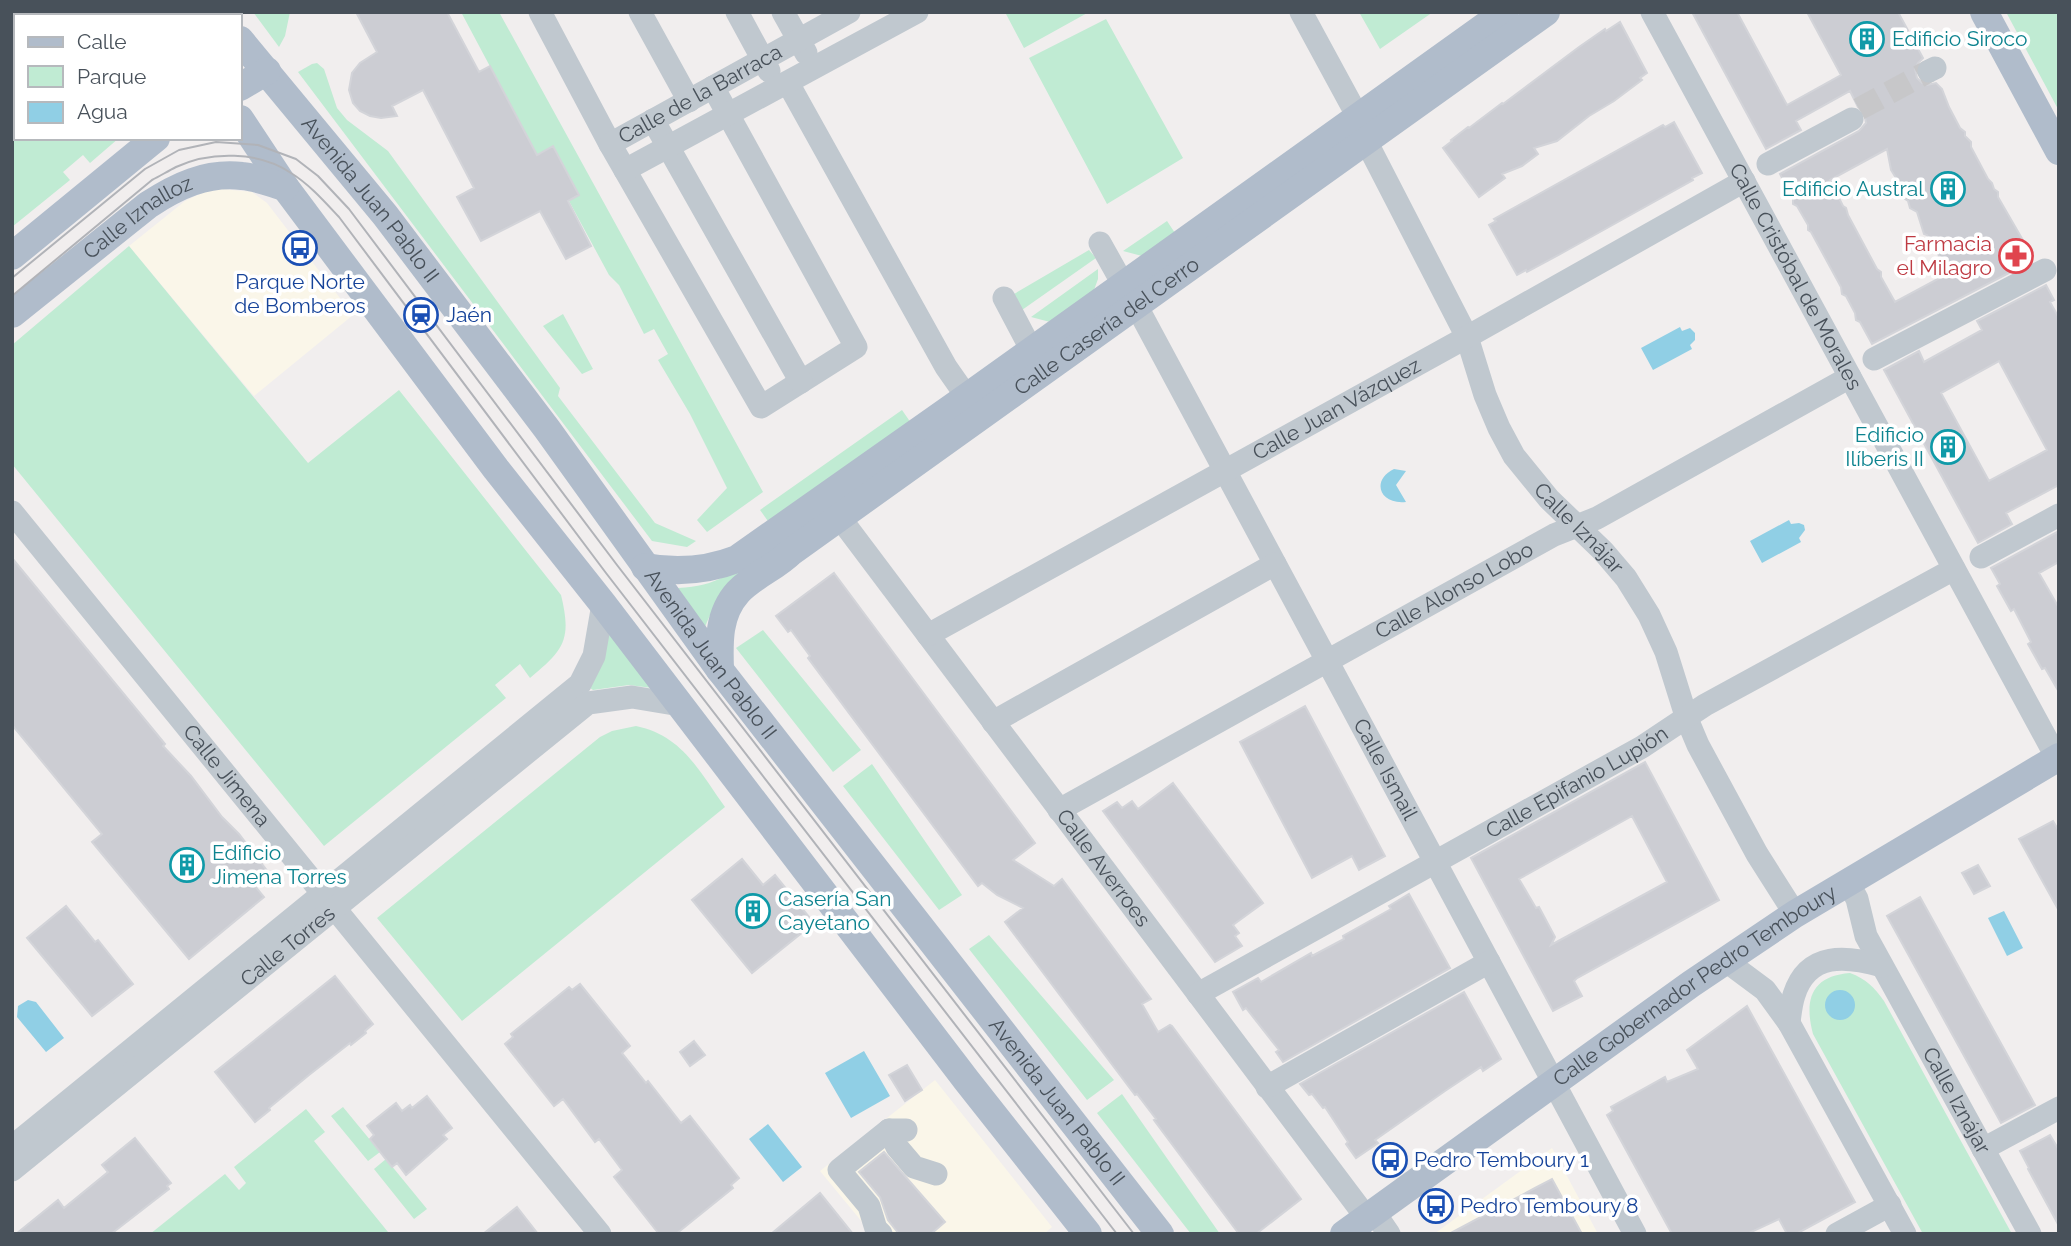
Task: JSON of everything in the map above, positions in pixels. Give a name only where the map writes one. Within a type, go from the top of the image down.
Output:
[{"type":"main road","name":"Calle Casería del Cerro","points":[[1362,129],[1505,12]]},
{"type":"main road","name":"Calle Casería del Cerro","points":[[720,670],[721,624],[739,591],[840,518],[1130,296],[1362,129],[1546,12]]},
{"type":"main road","points":[[1984,12],[2059,151]]},
{"type":"main road","name":"Avenida Juan Pablo II","points":[[242,42],[385,215],[547,429],[720,670],[1160,1234]]},
{"type":"main road","points":[[242,86],[267,71]]},
{"type":"main road","points":[[242,122],[285,187],[496,469],[1088,1234]]},
{"type":"main road","points":[[12,256],[154,140]]},
{"type":"main road","name":"Calle Iznalloz","points":[[12,314],[148,205],[172,189],[197,179],[223,175],[244,176],[285,187]]},
{"type":"main road","name":"Calle Casería del Cerro","points":[[645,567],[664,571],[702,570],[737,559],[1032,351],[1130,296]]},
{"type":"main road","name":"Calle Gobernador Pedro Temboury","points":[[1368,1224],[1555,1083],[1795,914],[2058,759]]},
{"type":"street","name":"Calle de la Barraca","points":[[540,12],[610,144],[849,12]]},
{"type":"street","points":[[640,12],[689,101]]},
{"type":"street","points":[[737,12],[763,60],[783,85],[946,367],[967,397]]},
{"type":"street","points":[[783,12],[814,68]]},
{"type":"street","points":[[625,170],[814,68],[885,20],[917,12]]},
{"type":"street","name":"Calle Iznájar","points":[[1301,12],[1467,337],[1485,395],[1514,456],[1549,499],[1603,551],[1626,579],[1649,615],[1666,652],[1698,746],[1757,854],[1795,914]]},
{"type":"street","name":"Calle Cristóbal de Morales","points":[[1652,12],[2058,759]]},
{"type":"street","points":[[610,144],[761,407],[856,347],[713,87]]},
{"type":"street","points":[[1768,164],[1859,115]]},
{"type":"street","points":[[653,120],[801,382]]},
{"type":"street","name":"Calle Juan Vázquez","points":[[928,635],[1744,181]]},
{"type":"street","name":"Calle Ismail","points":[[1100,243],[1635,1234]]},
{"type":"street","points":[[1874,359],[2045,270]]},
{"type":"street","points":[[1004,298],[1032,351]]},
{"type":"street","name":"Calle Alonso Lobo","points":[[1059,810],[1543,541],[1597,518],[1850,377]]},
{"type":"street","name":"Calle Jimena","points":[[12,512],[600,1234]]},
{"type":"street","points":[[1981,557],[2059,515]]},
{"type":"street","name":"Calle Averroes","points":[[840,518],[1368,1224]]},
{"type":"street","points":[[993,722],[1275,564]]},
{"type":"street","name":"Calle Epifanio Lupión","points":[[1198,994],[1630,754],[1705,705],[1954,569]]},
{"type":"street","name":"Calle Torres","points":[[12,1170],[580,684],[594,656],[603,604]]},
{"type":"street","name":"Calle Torres","points":[[12,1147],[588,703],[632,696],[680,705]]},
{"type":"street","name":"Calle Iznájar","points":[[1848,882],[1857,899],[1866,936],[2030,1234]]},
{"type":"street","points":[[1789,1023],[1794,995],[1804,975],[1818,965],[1833,958],[1856,959],[1882,966]]},
{"type":"street","points":[[1726,961],[1765,990],[1789,1023],[1906,1234]]},
{"type":"street","points":[[1267,1087],[1489,962]]},
{"type":"street","points":[[1983,1149],[2059,1108]]},
{"type":"street","points":[[881,1234],[876,1228],[869,1206],[839,1170],[898,1130],[897,1147],[914,1167],[936,1174]]},
{"type":"street","points":[[1837,1234],[1890,1205]]},
{"type":"shaded area","points":[[222,189],[252,192],[267,203],[353,315],[254,396],[129,246],[185,201],[204,192]]},
{"type":"shaded area","points":[[935,1080],[1052,1227],[1044,1234],[872,1234],[820,1171]]},
{"type":"shaded area","points":[[1552,1148],[1598,1234],[1434,1234]]},
{"type":"green space","points":[[12,12],[123,12],[124,14],[14,14],[14,140],[117,140],[90,163],[83,155],[63,172],[70,180],[12,227]]},
{"type":"green space","points":[[253,12],[290,12],[285,36],[279,47]]},
{"type":"green space","points":[[461,12],[499,12],[763,492],[707,532],[697,520],[727,488],[690,414],[658,360],[668,354],[654,329],[644,334],[619,285],[609,275],[569,201],[579,195],[553,147],[533,157],[534,149]]},
{"type":"green space","points":[[1089,12],[1024,48],[1006,14]]},
{"type":"green space","points":[[1359,12],[1433,12],[1380,49]]},
{"type":"green space","points":[[2006,12],[2059,12],[2059,111]]},
{"type":"green space","points":[[1106,19],[1183,158],[1107,204],[1029,58]]},
{"type":"green space","points":[[317,63],[324,69],[337,108],[347,120],[388,151],[560,388],[558,396],[655,523],[696,541],[687,547],[652,541],[298,72]]},
{"type":"green space","points":[[1167,221],[1175,233],[1142,256],[1123,251]]},
{"type":"green space","points":[[129,246],[308,463],[399,390],[561,595],[566,623],[565,634],[551,660],[530,678],[520,664],[495,685],[506,698],[324,846],[12,464],[12,345]]},
{"type":"green space","points":[[1089,250],[1096,258],[1022,310],[1014,294]]},
{"type":"green space","points":[[1098,269],[1094,290],[1050,322],[1031,317]]},
{"type":"green space","points":[[563,314],[593,369],[582,374],[543,326]]},
{"type":"green space","points":[[902,410],[911,423],[770,524],[760,510]]},
{"type":"green space","points":[[765,550],[723,595],[705,627],[678,588],[715,581]]},
{"type":"green space","points":[[763,630],[861,750],[833,772],[736,648]]},
{"type":"green space","points":[[609,631],[652,688],[629,685],[593,690],[590,688]]},
{"type":"green space","points":[[636,726],[666,738],[678,747],[698,768],[725,807],[462,1021],[377,918],[600,737],[612,731]]},
{"type":"green space","points":[[872,764],[962,895],[939,910],[843,786]]},
{"type":"green space","points":[[989,935],[1114,1080],[1087,1100],[969,949]]},
{"type":"green space","points":[[1850,973],[1869,984],[1884,1001],[2012,1234],[1923,1234],[1813,1034],[1810,1001],[1814,992],[1826,979]]},
{"type":"green space","points":[[1122,1094],[1220,1234],[1191,1234],[1097,1113]]},
{"type":"green space","points":[[343,1107],[380,1152],[368,1161],[331,1116]]},
{"type":"green space","points":[[306,1109],[325,1132],[314,1141],[388,1232],[386,1234],[150,1234],[225,1174],[239,1190],[246,1183],[234,1167]]},
{"type":"green space","points":[[386,1159],[427,1209],[414,1219],[374,1169]]},
{"type":"water","points":[[1680,327],[1682,331],[1690,328],[1695,333],[1695,340],[1690,345],[1692,349],[1653,370],[1641,348]]},
{"type":"water","points":[[1394,469],[1406,471],[1396,485],[1406,502],[1390,500],[1381,491],[1382,479]]},
{"type":"water","points":[[1789,520],[1791,524],[1804,525],[1805,530],[1799,538],[1801,542],[1762,563],[1750,541]]},
{"type":"water","points":[[2004,911],[2023,948],[2007,956],[1988,918]]},
{"type":"water","points":[[1840,990],[1851,994],[1855,1005],[1851,1016],[1840,1020],[1829,1016],[1825,1005],[1829,994]]},
{"type":"water","points":[[28,1000],[36,1002],[64,1038],[46,1052],[17,1017],[18,1006]]},
{"type":"water","points":[[864,1051],[890,1096],[851,1118],[825,1073]]},
{"type":"water","points":[[768,1124],[802,1167],[783,1182],[749,1139]]},
{"type":"building","points":[[356,12],[447,12],[479,72],[490,66],[537,155],[553,146],[579,195],[568,201],[591,246],[566,259],[540,211],[481,241],[457,197],[474,188],[423,90],[392,106],[397,116],[370,116],[360,111],[353,103],[349,90],[352,73],[360,63],[377,52]]},
{"type":"building","points":[[1692,12],[1737,12],[1787,105],[1841,75],[1807,12],[1898,12],[1923,58],[1915,69],[1917,78],[1927,85],[1936,83],[1942,89],[1949,107],[1971,142],[1988,179],[1998,192],[1998,197],[2032,261],[1872,344],[1860,322],[1856,320],[1846,296],[1842,294],[1841,287],[1808,230],[1808,225],[1793,204],[1780,174],[1859,131],[1866,123],[1864,112],[1858,107],[1850,91],[1796,121],[1801,130],[1766,149]],"holes":[[[1887,149],[1896,182],[1903,186],[1910,208],[1917,212],[1924,234],[1949,273],[1895,302],[1830,180]]]},
{"type":"building","points":[[1620,22],[1647,73],[1640,78],[1642,80],[1557,141],[1534,148],[1538,154],[1522,166],[1502,174],[1505,178],[1479,197],[1443,148],[1579,47]]},
{"type":"building","points":[[1674,122],[1702,173],[1564,252],[1517,275],[1489,225],[1496,221],[1494,219],[1663,125],[1665,127]]},
{"type":"building","points":[[2046,285],[2054,300],[2050,302],[2059,318],[2059,485],[2006,513],[2012,524],[1978,543],[1884,370],[1919,351],[1924,362],[1982,330],[1977,321]],"holes":[[[1999,361],[2047,450],[1989,481],[1941,393]]]},
{"type":"building","points":[[2059,531],[2059,562],[2039,573],[2059,608],[2059,692],[2028,644],[2031,642],[2014,609],[2011,611],[1997,586],[2000,584],[1991,568]]},
{"type":"building","points":[[12,558],[268,872],[254,885],[264,897],[189,959],[92,842],[102,834],[12,725]]},
{"type":"building","points":[[834,573],[1035,843],[1013,860],[1054,886],[1062,879],[1151,999],[1142,1004],[1158,1032],[1172,1026],[1301,1199],[1256,1234],[1239,1234],[1154,1120],[1156,1119],[1005,922],[1023,908],[997,895],[982,883],[978,886],[808,658],[810,656],[791,630],[788,632],[776,616]]},
{"type":"building","points":[[1305,706],[1385,856],[1359,870],[1352,856],[1312,878],[1240,742]]},
{"type":"building","points":[[1645,762],[1719,900],[1577,978],[1574,981],[1582,996],[1553,1011],[1471,858]],"holes":[[[1632,816],[1667,882],[1551,945],[1555,937],[1539,907],[1536,908],[1519,879]]]},
{"type":"building","points":[[1173,783],[1263,903],[1233,925],[1239,933],[1235,936],[1242,946],[1215,962],[1103,811],[1117,802],[1122,808],[1132,801],[1138,809]]},
{"type":"building","points":[[2053,821],[2059,831],[2059,911],[2019,839]]},
{"type":"building","name":"Casería San Cayetano","points":[[742,859],[763,885],[775,875],[814,923],[752,973],[692,900]]},
{"type":"building","points":[[1978,865],[1990,886],[1974,894],[1962,873]]},
{"type":"building","points":[[1409,894],[1450,968],[1283,1062],[1276,1052],[1279,1050],[1246,1008],[1243,1010],[1233,992],[1258,978],[1261,982],[1311,953],[1312,956],[1344,939],[1343,936],[1391,909],[1389,906]]},
{"type":"building","points":[[1920,897],[2035,1105],[2001,1123],[1887,916]]},
{"type":"building","points":[[66,906],[95,942],[98,940],[133,984],[92,1016],[27,938]]},
{"type":"building","points":[[335,976],[373,1024],[366,1033],[309,1075],[255,1122],[215,1072]]},
{"type":"building","points":[[580,984],[630,1046],[622,1053],[646,1083],[648,1081],[681,1123],[690,1116],[739,1178],[731,1185],[733,1188],[676,1234],[659,1234],[614,1177],[622,1170],[599,1139],[595,1142],[563,1099],[554,1106],[505,1044],[513,1037],[511,1034],[569,987],[572,990]]},
{"type":"building","points":[[1464,992],[1501,1059],[1483,1071],[1481,1067],[1445,1091],[1375,1140],[1378,1143],[1356,1158],[1325,1107],[1300,1084]]},
{"type":"building","points":[[1747,1006],[1855,1202],[1796,1234],[1787,1234],[1779,1219],[1747,1234],[1672,1234],[1607,1115],[1613,1111],[1611,1107],[1665,1077],[1667,1082],[1698,1069],[1687,1050]]},
{"type":"building","points":[[694,1041],[705,1055],[690,1066],[680,1052]]},
{"type":"building","points":[[907,1065],[922,1090],[905,1101],[889,1075]]},
{"type":"building","points":[[427,1096],[452,1128],[443,1135],[447,1139],[406,1175],[397,1163],[392,1167],[370,1139],[374,1135],[367,1126],[396,1103],[402,1111],[410,1105],[412,1108]]},
{"type":"building","points":[[2050,1135],[2059,1150],[2059,1226],[2020,1151]]},
{"type":"building","points":[[135,1138],[171,1183],[167,1186],[169,1189],[111,1234],[16,1234],[58,1200],[64,1208],[108,1172],[102,1165]]},
{"type":"building","points":[[884,1152],[945,1222],[931,1234],[899,1234],[888,1220],[880,1197],[859,1172]]},
{"type":"building","points":[[1552,1179],[1582,1234],[1449,1234],[1535,1188]]},
{"type":"building","points":[[820,1193],[853,1234],[771,1234]]},
{"type":"building","points":[[517,1207],[538,1234],[483,1234]]},
{"type":"tunnel","points":[[1859,109],[1929,71]]},
{"type":"tram line","points":[[12,278],[145,169],[179,150],[216,142],[258,145],[296,159],[318,176],[349,209],[617,565],[1134,1234]]},
{"type":"tram line","points":[[12,296],[152,180],[189,162],[219,156],[250,157],[291,173],[317,194],[339,217],[606,573],[1117,1234]]},
{"type":"place","name":"Edificio Siroco","points":[[1867,39]]},
{"type":"place","name":"Edificio Austral","points":[[1948,189]]},
{"type":"place","name":"Parque Norte de Bomberos","points":[[300,248]]},
{"type":"place","name":"Farmacia el Milagro","points":[[2016,256]]},
{"type":"place","name":"Jaén","points":[[421,315]]},
{"type":"place","name":"Edificio Ilíberis II","points":[[1948,447]]},
{"type":"place","name":"Edificio Jimena Torres","points":[[187,865]]},
{"type":"place","name":"Casería San Cayetano","points":[[753,911]]},
{"type":"place","name":"Pedro Temboury 1","points":[[1390,1160]]},
{"type":"place","name":"Pedro Temboury 8","points":[[1436,1206]]}]
